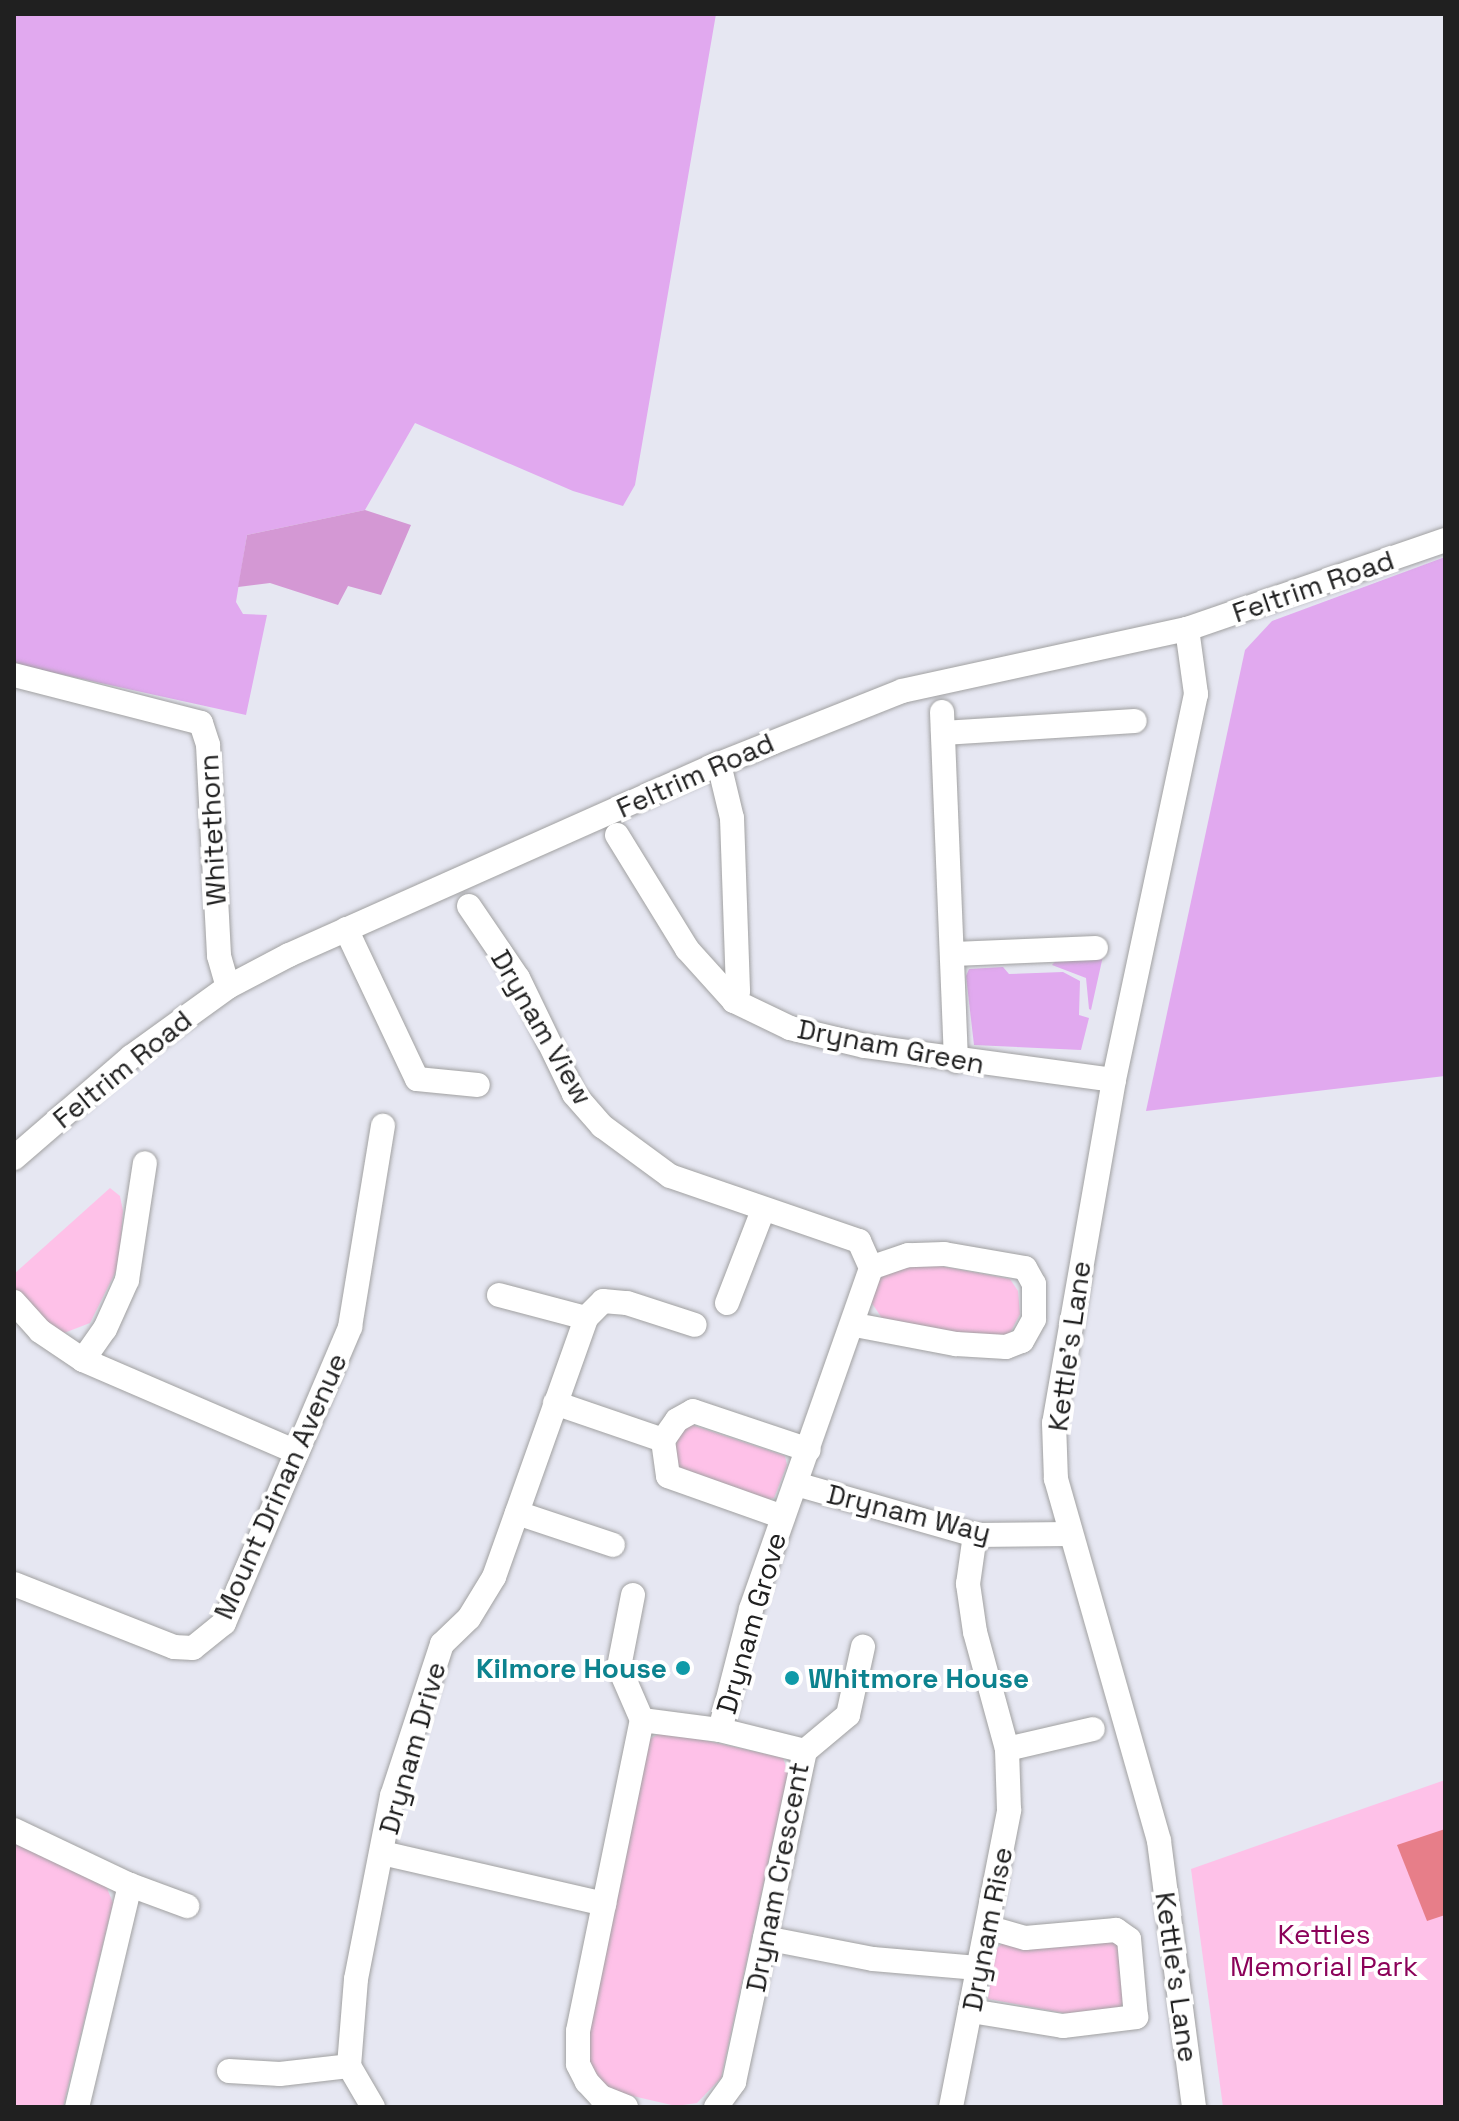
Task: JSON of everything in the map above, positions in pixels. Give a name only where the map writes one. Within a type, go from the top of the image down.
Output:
[{"type":"street","name":"Feltrim Road","points":[[14,1158],[123,1063],[228,987],[346,929],[719,764],[902,691],[1187,629],[1445,540]]},
{"type":"street","name":"Kettle's Lane","points":[[1187,629],[1196,694],[1114,1080],[1054,1423],[1056,1479],[1159,1841],[1194,2107]]},
{"type":"street","name":"Whitethorn","points":[[14,675],[201,723],[208,745],[219,956],[228,987]]},
{"type":"street","points":[[956,1061],[954,954],[942,722],[1135,721]]},
{"type":"street","points":[[719,764],[732,818],[738,991],[734,1001]]},
{"type":"street","name":"Drynam Green","points":[[617,835],[687,949],[734,1001],[790,1028],[956,1061],[1114,1080]]},
{"type":"street","name":"Drynam View","points":[[469,906],[518,978],[574,1094],[602,1126],[670,1176],[859,1241],[871,1268]]},
{"type":"street","points":[[346,929],[417,1079],[478,1085]]},
{"type":"street","points":[[954,954],[1096,948]]},
{"type":"street","name":"Mount Drinan Avenue","points":[[14,1584],[174,1647],[193,1648],[224,1623],[350,1327],[383,1126]]},
{"type":"street","points":[[83,1360],[105,1329],[127,1280],[145,1163]]},
{"type":"street","points":[[727,1303],[763,1210]]},
{"type":"street","points":[[855,1325],[956,1344],[1006,1347],[1022,1341],[1034,1319],[1034,1284],[1025,1268],[944,1254],[908,1255],[871,1268]]},
{"type":"street","name":"Drynam Grove","points":[[720,1730],[751,1609],[855,1325],[871,1268]]},
{"type":"street","points":[[499,1295],[586,1318],[603,1301],[695,1325]]},
{"type":"street","points":[[14,1302],[40,1331],[83,1360],[297,1452]]},
{"type":"street","name":"Drynam Drive","points":[[349,2066],[356,1979],[392,1796],[442,1644],[483,1599],[586,1318]]},
{"type":"street","points":[[555,1403],[663,1440],[677,1420],[693,1411],[809,1450]]},
{"type":"street","name":"Drynam Grove","points":[[663,1440],[668,1476],[783,1517]]},
{"type":"street","name":"Drynam Way","points":[[796,1484],[975,1535],[1070,1534]]},
{"type":"street","points":[[517,1513],[613,1545]]},
{"type":"street","name":"Drynam Rise","points":[[951,2107],[978,1968],[989,1928],[1009,1810],[1007,1749],[975,1632],[968,1584],[975,1535]]},
{"type":"street","points":[[626,2107],[601,2097],[578,2064],[584,1991],[642,1720],[619,1667],[633,1595]]},
{"type":"street","points":[[805,1751],[848,1715],[863,1647]]},
{"type":"street","name":"Drynam Crescent","points":[[642,1720],[720,1730],[805,1751],[734,2082],[716,2107]]},
{"type":"street","points":[[1007,1749],[1093,1729]]},
{"type":"street","points":[[14,1830],[130,1885],[187,1906]]},
{"type":"street","points":[[382,1853],[604,1904]]},
{"type":"street","points":[[77,2107],[130,1885]]},
{"type":"street","points":[[971,2011],[1063,2026],[1136,2017],[1129,1939],[1116,1930],[1025,1938],[989,1928]]},
{"type":"street","points":[[765,1938],[873,1959],[978,1968]]},
{"type":"street","points":[[229,2071],[280,2074],[349,2066],[373,2107]]},
{"type":"shaded area","points":[[14,14],[716,14],[635,485],[623,506],[573,491],[415,423],[365,510],[247,535],[236,602],[243,614],[267,615],[246,715],[14,664]]},
{"type":"shaded area","points":[[365,510],[411,525],[381,595],[348,586],[338,605],[270,583],[238,587],[247,535]]},
{"type":"shaded area","points":[[1445,557],[1445,1076],[1146,1111],[1245,650],[1272,621]]},
{"type":"shaded area","points":[[1103,956],[1091,1010],[1086,978],[1052,965],[1059,957]]},
{"type":"shaded area","points":[[1003,967],[1009,974],[1063,972],[1080,981],[1079,1015],[1089,1018],[1081,1050],[974,1045],[966,976],[969,969]]},
{"type":"shaded area","points":[[1445,1829],[1445,1915],[1427,1921],[1397,1845]]},
{"type":"green space","points":[[110,1188],[120,1196],[123,1211],[119,1265],[90,1323],[64,1333],[49,1331],[14,1291],[14,1274]]},
{"type":"green space","points":[[929,1264],[1010,1279],[1018,1291],[1020,1314],[1008,1337],[987,1340],[884,1321],[871,1302],[873,1284],[890,1270]]},
{"type":"green space","points":[[692,1425],[785,1456],[787,1465],[774,1498],[762,1501],[682,1473],[674,1462],[675,1447],[681,1431]]},
{"type":"green space","points":[[663,1731],[783,1758],[788,1772],[721,2078],[697,2103],[676,2106],[611,2091],[590,2068],[585,2046],[647,1741]]},
{"type":"green space","name":"Kettles Memorial Park","points":[[1445,1780],[1445,2107],[1223,2107],[1191,1869]]},
{"type":"green space","points":[[14,1838],[104,1881],[113,1903],[63,2107],[14,2107]]},
{"type":"green space","points":[[1117,1940],[1126,1998],[1118,2012],[1075,2015],[988,1999],[994,1951],[1003,1943]]},
{"type":"place","name":"Kilmore House","points":[[683,1668]]},
{"type":"place","name":"Whitmore House","points":[[792,1678]]}]
